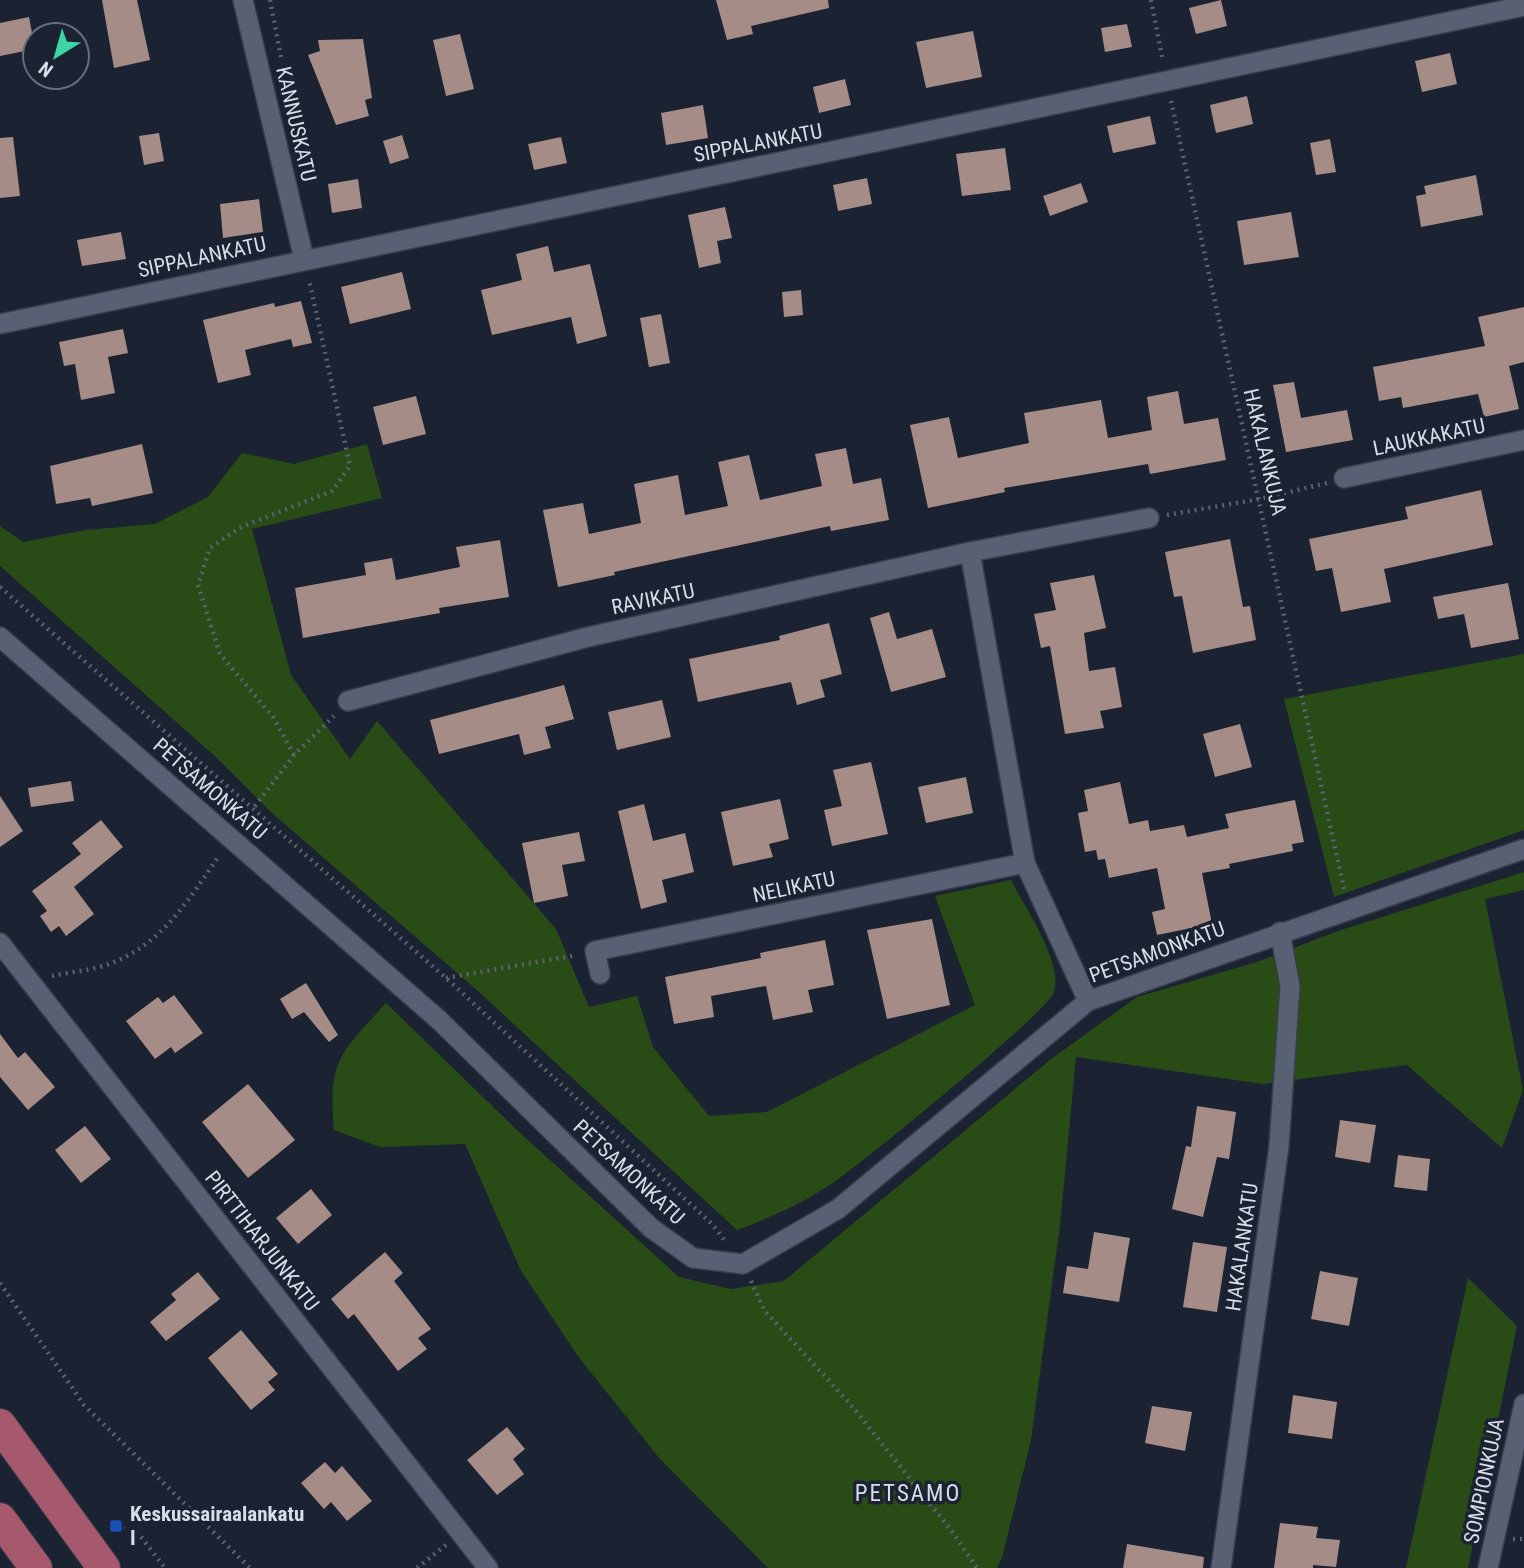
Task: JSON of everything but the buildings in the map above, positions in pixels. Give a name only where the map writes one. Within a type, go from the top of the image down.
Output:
[{"type":"main road","points":[[0,1425],[104,1568]]},
{"type":"main road","points":[[0,1519],[36,1568]]},
{"type":"street","name":"KANNUSKATU","points":[[243,0],[304,259]]},
{"type":"street","name":"SIPPALANKATU","points":[[0,324],[304,259],[1167,84],[1524,6]]},
{"type":"street","name":"LAUKKAKATU","points":[[1344,478],[1524,440]]},
{"type":"street","name":"RAVIKATU","points":[[348,701],[588,637],[970,552],[1149,518]]},
{"type":"street","points":[[970,552],[1025,863],[1088,1001]]},
{"type":"street","name":"PETSAMONKATU","points":[[0,637],[439,1020],[651,1228],[694,1258],[743,1264],[838,1209],[1088,1001],[1524,849]]},
{"type":"street","name":"NELIKATU","points":[[595,951],[1025,863]]},
{"type":"street","name":"HAKALANKATU","points":[[1221,1568],[1279,1146],[1290,986],[1280,932]]},
{"type":"street","name":"PIRTTIHARJUNKATU","points":[[0,943],[488,1568]]},
{"type":"street","points":[[595,951],[600,974]]},
{"type":"street","name":"SOMPIONKUJA","points":[[1488,1568],[1524,1404]]},
{"type":"path","name":"HAKALANKUJA","points":[[1151,0],[1167,84],[1349,911]]},
{"type":"path","points":[[294,755],[273,717],[220,653],[198,585],[210,548],[239,528],[332,491],[350,466],[304,259]]},
{"type":"path","points":[[1149,518],[1260,499],[1344,478]]},
{"type":"path","points":[[0,587],[446,978],[712,1224],[743,1264],[764,1310],[851,1405],[951,1530],[977,1568]]},
{"type":"path","points":[[253,810],[294,755],[348,701]]},
{"type":"path","points":[[30,980],[110,964],[147,945],[177,916],[231,838]]},
{"type":"path","points":[[446,978],[595,951]]},
{"type":"path","points":[[0,1283],[84,1405],[250,1568]]},
{"type":"path","points":[[116,1526],[138,1533],[164,1568]]},
{"type":"path","points":[[417,1568],[461,1534]]},
{"type":"green space","points":[[367,444],[382,498],[252,529],[291,675],[350,759],[377,721],[556,929],[589,1007],[637,996],[653,1047],[709,1116],[767,1112],[975,1005],[935,896],[1011,880],[1041,935],[1053,965],[1054,992],[1044,1005],[954,1086],[837,1180],[789,1208],[737,1230],[478,991],[273,814],[217,758],[0,566],[0,526],[23,542],[86,530],[155,524],[208,497],[242,453],[294,464]]},
{"type":"green space","points":[[1524,654],[1524,830],[1334,897],[1284,699]]},
{"type":"green space","points":[[1524,872],[1524,890],[1485,899],[1523,1090],[1502,1148],[1407,1065],[1263,1084],[1076,1057],[1060,1225],[1031,1440],[1002,1558],[997,1568],[768,1568],[660,1459],[577,1355],[521,1271],[465,1144],[380,1147],[334,1130],[333,1087],[340,1059],[386,1003],[518,1131],[679,1277],[731,1289],[784,1281],[1051,1059],[1137,997],[1260,961],[1335,932]]},
{"type":"green space","points":[[1468,1278],[1517,1326],[1468,1568],[1406,1568]]},
{"type":"place","name":"Keskussairaalankatu I","points":[[116,1526]]},
{"type":"district","name":"PETSAMO","points":[[908,1493]]}]
